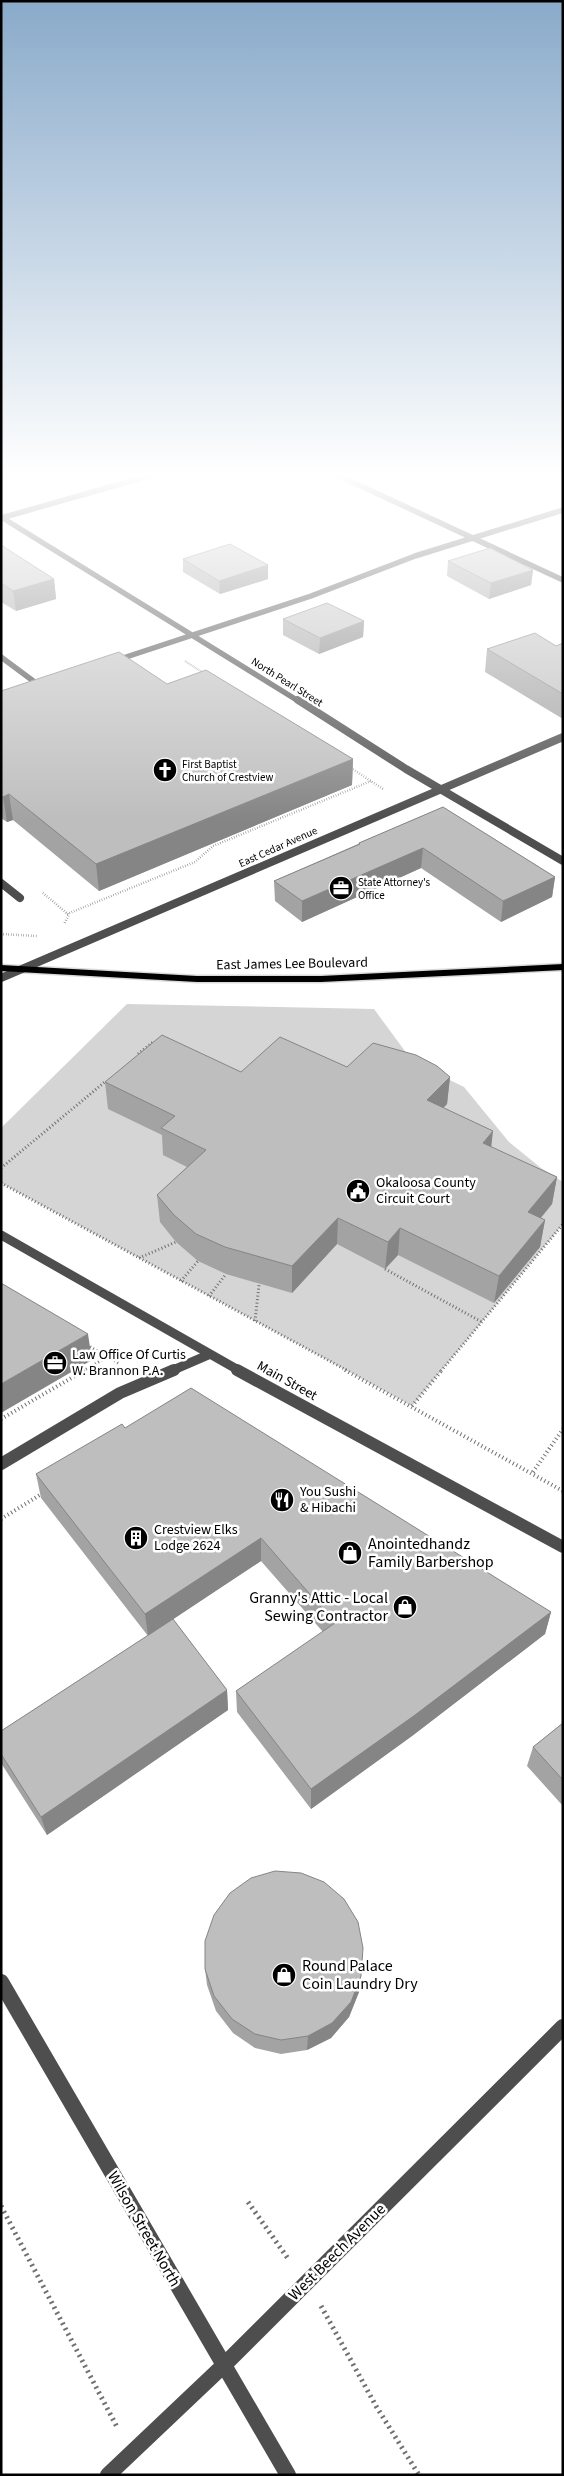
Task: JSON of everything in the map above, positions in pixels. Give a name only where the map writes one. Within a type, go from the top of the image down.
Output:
[{"type":"main road","name":"East James Lee Boulevard","points":[[1,968],[197,979],[311,979],[563,967]]},
{"type":"street","name":"North Pearl Street","points":[[117,589],[438,789],[563,861]]},
{"type":"street","points":[[103,665],[330,589]]},
{"type":"street","points":[[1,657],[40,686]]},
{"type":"street","points":[[32,688],[49,682]]},
{"type":"street","name":"East Cedar Avenue","points":[[1,978],[563,736]]},
{"type":"street","points":[[1,884],[20,898]]},
{"type":"street","name":"Main Street","points":[[1,1234],[208,1355],[442,1484],[563,1547]]},
{"type":"street","points":[[1,1464],[120,1393],[208,1355]]},
{"type":"street","name":"Wilson Street North","points":[[1,1982],[288,2475]]},
{"type":"street","name":"West Beech Avenue","points":[[108,2475],[223,2366],[563,2028]]},
{"type":"path","points":[[181,658],[206,674]]},
{"type":"path","points":[[346,765],[406,803]]},
{"type":"path","points":[[67,914],[194,862],[214,846],[371,781]]},
{"type":"path","points":[[1,934],[38,936]]},
{"type":"path","points":[[130,1061],[153,1042]]},
{"type":"path","points":[[1,1168],[108,1080]]},
{"type":"path","points":[[1,1184],[533,1472],[563,1491]]},
{"type":"path","points":[[412,1406],[563,1224]]},
{"type":"path","points":[[138,1258],[176,1242]]},
{"type":"path","points":[[181,1281],[198,1261]]},
{"type":"path","points":[[385,1269],[482,1322]]},
{"type":"path","points":[[209,1296],[226,1274]]},
{"type":"path","points":[[255,1321],[259,1285]]},
{"type":"path","points":[[1,1419],[107,1357],[82,1342]]},
{"type":"path","points":[[533,1472],[563,1429]]},
{"type":"path","points":[[1,1519],[46,1491]]},
{"type":"path","points":[[248,2202],[331,2321],[376,2406],[419,2475]]},
{"type":"path","points":[[1,2206],[131,2453]]},
{"type":"shaded area","points":[[127,1004],[374,1009],[413,1062],[464,1087],[509,1142],[541,1168],[563,1182],[563,1224],[412,1406],[1,1183],[1,1128]]},
{"type":"building","points":[[327,603],[364,621],[320,638],[283,619]]},
{"type":"building","points":[[535,633],[556,646],[563,643],[563,694],[487,649]]},
{"type":"building","name":"First Baptist Church of Crestview","points":[[119,652],[167,684],[206,670],[353,759],[96,864],[9,794],[1,796],[1,691]]},
{"type":"building","points":[[443,807],[555,877],[503,901],[423,848],[302,901],[274,881],[359,843]]},
{"type":"building","name":"Okaloosa County Circuit Court","points":[[162,1035],[241,1072],[280,1037],[347,1067],[373,1043],[416,1055],[437,1066],[450,1077],[427,1100],[493,1131],[483,1143],[557,1177],[528,1212],[545,1220],[499,1276],[400,1228],[388,1242],[338,1218],[292,1266],[225,1247],[196,1234],[174,1215],[157,1195],[206,1150],[161,1128],[175,1116],[105,1082]]},
{"type":"building","points":[[1,1283],[88,1334],[1,1384]]},
{"type":"building","points":[[191,1388],[551,1612],[415,1715],[311,1789],[236,1691],[335,1623],[261,1538],[145,1614],[36,1474],[122,1424],[125,1428]]},
{"type":"building","points":[[173,1619],[227,1690],[41,1817],[1,1754],[1,1731]]},
{"type":"building","points":[[563,1723],[563,1780],[533,1747]]},
{"type":"building","name":"Round Palace Coin Laundry Dry","points":[[275,1871],[301,1873],[324,1882],[344,1899],[358,1922],[363,1948],[361,1976],[351,2002],[332,2023],[308,2036],[281,2040],[255,2034],[232,2019],[214,1996],[205,1969],[205,1941],[214,1915],[230,1893],[251,1878]]},
{"type":"place","name":"First Baptist Church of Crestview","points":[[165,770]]},
{"type":"place","name":"State Attorney's Office","points":[[341,888]]},
{"type":"place","name":"Okaloosa County Circuit Court","points":[[358,1191]]},
{"type":"place","name":"Law Office Of Curtis W. Brannon P.A.","points":[[55,1363]]},
{"type":"place","name":"You Sushi & Hibachi","points":[[282,1500]]},
{"type":"place","name":"Crestview Elks Lodge 2624","points":[[136,1538]]},
{"type":"place","name":"Anointedhandz Family Barbershop","points":[[350,1553]]},
{"type":"place","name":"Granny's Attic - Local Sewing Contractor","points":[[405,1607]]},
{"type":"place","name":"Round Palace Coin Laundry Dry","points":[[284,1975]]}]
